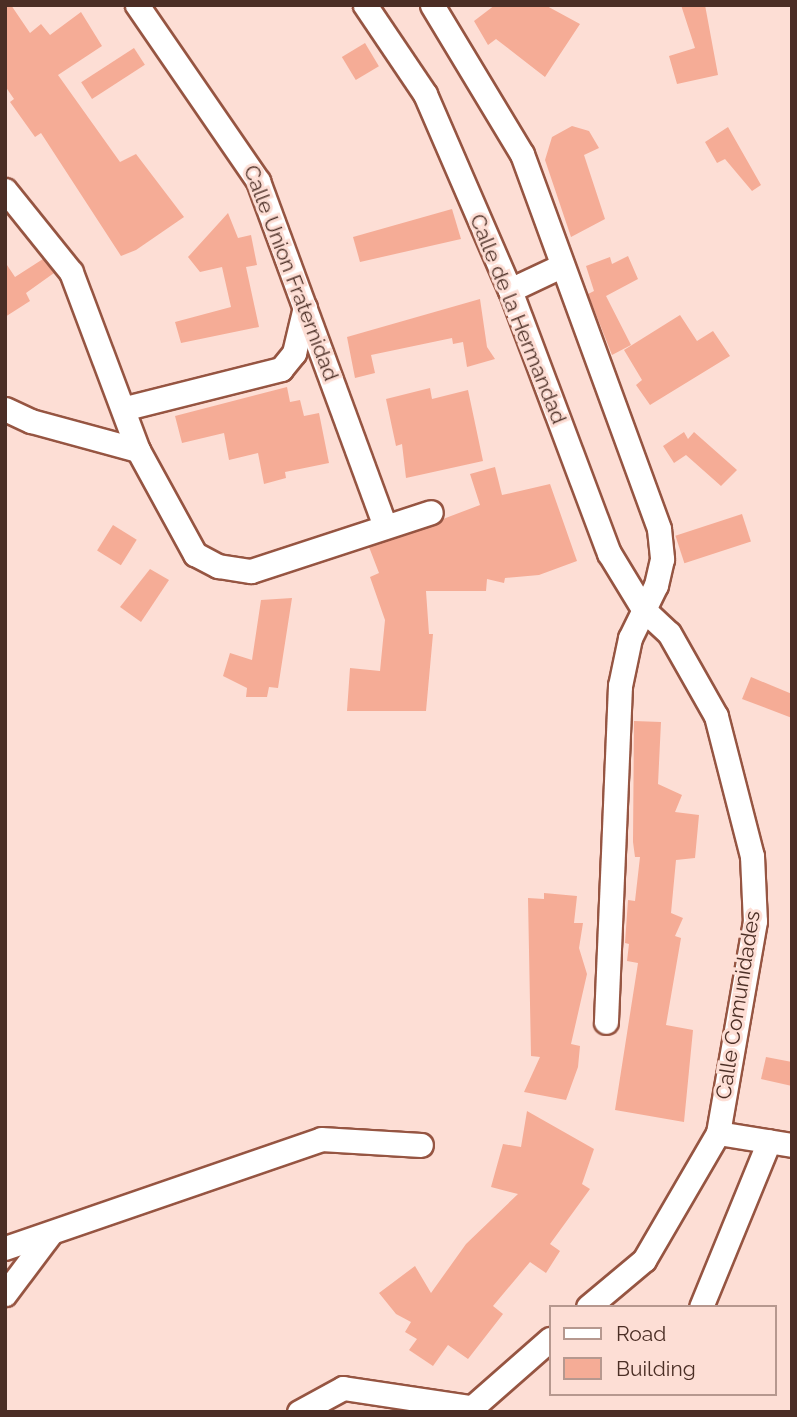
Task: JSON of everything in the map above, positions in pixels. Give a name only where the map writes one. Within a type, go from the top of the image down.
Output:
[{"type":"street","name":"Calle Union Fraternidad","points":[[137,5],[247,160],[306,304],[385,526]]},
{"type":"street","name":"Calle de la Hermandad","points":[[365,5],[425,94],[510,290],[609,553],[643,609],[669,633]]},
{"type":"street","points":[[432,5],[522,154],[659,529],[662,559],[656,585],[630,638],[620,686],[606,1022]]},
{"type":"street","points":[[5,190],[71,272],[125,408],[138,450],[195,554],[218,566],[251,571],[431,512]]},
{"type":"street","points":[[510,290],[561,266]]},
{"type":"street","points":[[125,408],[281,369],[294,353],[303,330],[306,304]]},
{"type":"street","points":[[5,409],[31,421],[138,450]]},
{"type":"street","name":"Calle Comunidades","points":[[590,1305],[644,1260],[718,1133],[755,921],[752,856],[716,716],[669,633]]},
{"type":"street","points":[[702,1305],[781,1143],[718,1133]]},
{"type":"street","points":[[5,1248],[321,1139],[421,1145]]},
{"type":"street","points":[[5,1294],[50,1234]]},
{"type":"street","points":[[299,1412],[343,1388],[468,1409],[548,1341]]},
{"type":"building","points":[[5,5],[11,5],[30,33],[41,24],[50,35],[81,12],[102,46],[58,75],[120,162],[136,154],[184,217],[136,250],[121,256],[41,133],[35,137],[10,102],[14,99],[5,86]]},
{"type":"building","points":[[495,5],[545,5],[580,24],[545,77],[496,39],[488,45],[474,21]]},
{"type":"building","points":[[681,5],[705,5],[718,75],[677,84],[669,56],[695,48]]},
{"type":"building","points":[[365,43],[379,66],[356,80],[342,57]]},
{"type":"building","points":[[134,48],[145,65],[92,99],[81,82]]},
{"type":"building","points":[[572,126],[589,131],[599,148],[584,155],[605,219],[571,237],[545,160],[552,137]]},
{"type":"building","points":[[728,127],[761,185],[752,191],[725,159],[717,163],[705,142]]},
{"type":"building","points":[[452,209],[461,239],[360,262],[353,237]]},
{"type":"building","points":[[228,213],[238,238],[251,235],[257,265],[246,267],[259,327],[181,343],[175,322],[231,307],[222,267],[200,272],[188,257]]},
{"type":"building","points":[[628,256],[638,279],[606,296],[631,345],[612,355],[588,294],[594,291],[586,266],[610,257],[612,264]]},
{"type":"building","points":[[43,259],[54,273],[26,293],[30,301],[5,317],[5,262],[15,277]]},
{"type":"building","points":[[480,299],[487,347],[495,359],[467,367],[463,342],[453,344],[452,338],[371,355],[375,373],[355,378],[347,337]]},
{"type":"building","points":[[680,315],[697,341],[713,331],[730,356],[650,405],[636,385],[642,380],[624,350]]},
{"type":"building","points":[[287,387],[290,402],[300,400],[304,416],[319,413],[329,463],[285,472],[286,478],[264,484],[258,453],[229,460],[224,433],[182,443],[175,416]]},
{"type":"building","points":[[430,388],[432,399],[468,390],[483,461],[406,478],[402,444],[396,446],[386,399]]},
{"type":"building","points":[[684,432],[688,439],[694,432],[737,470],[721,486],[686,455],[674,463],[663,446]]},
{"type":"building","points":[[495,467],[502,495],[550,484],[577,561],[539,575],[505,578],[504,583],[487,579],[486,591],[426,591],[429,634],[433,634],[426,711],[347,711],[350,668],[380,671],[385,620],[370,577],[379,573],[369,547],[480,505],[470,474]]},
{"type":"building","points":[[742,514],[751,542],[684,563],[675,536]]},
{"type":"building","points":[[113,525],[137,540],[121,565],[97,550]]},
{"type":"building","points":[[150,569],[169,580],[141,622],[120,607]]},
{"type":"building","points":[[292,598],[278,688],[269,687],[267,697],[246,697],[247,688],[223,676],[230,653],[252,660],[261,600]]},
{"type":"building","points":[[751,677],[792,694],[792,718],[742,699]]},
{"type":"building","points":[[634,721],[661,722],[658,784],[682,795],[675,812],[699,815],[695,858],[676,860],[671,913],[683,918],[675,936],[681,938],[666,1025],[693,1030],[684,1122],[615,1110],[638,963],[627,961],[629,944],[625,943],[628,900],[635,901],[640,857],[635,857],[633,842]]},
{"type":"building","points":[[544,893],[577,896],[574,923],[583,923],[579,948],[587,974],[571,1044],[580,1046],[578,1067],[566,1100],[524,1092],[540,1057],[531,1056],[528,898],[544,899]]},
{"type":"building","points":[[766,1057],[792,1062],[792,1086],[761,1079]]},
{"type":"building","points":[[527,1111],[594,1149],[582,1184],[590,1189],[550,1244],[560,1251],[546,1273],[530,1262],[493,1306],[503,1314],[468,1359],[448,1345],[433,1366],[409,1350],[417,1339],[405,1332],[411,1322],[396,1314],[379,1293],[415,1266],[431,1293],[466,1244],[518,1194],[491,1187],[503,1144],[521,1147]]}]
